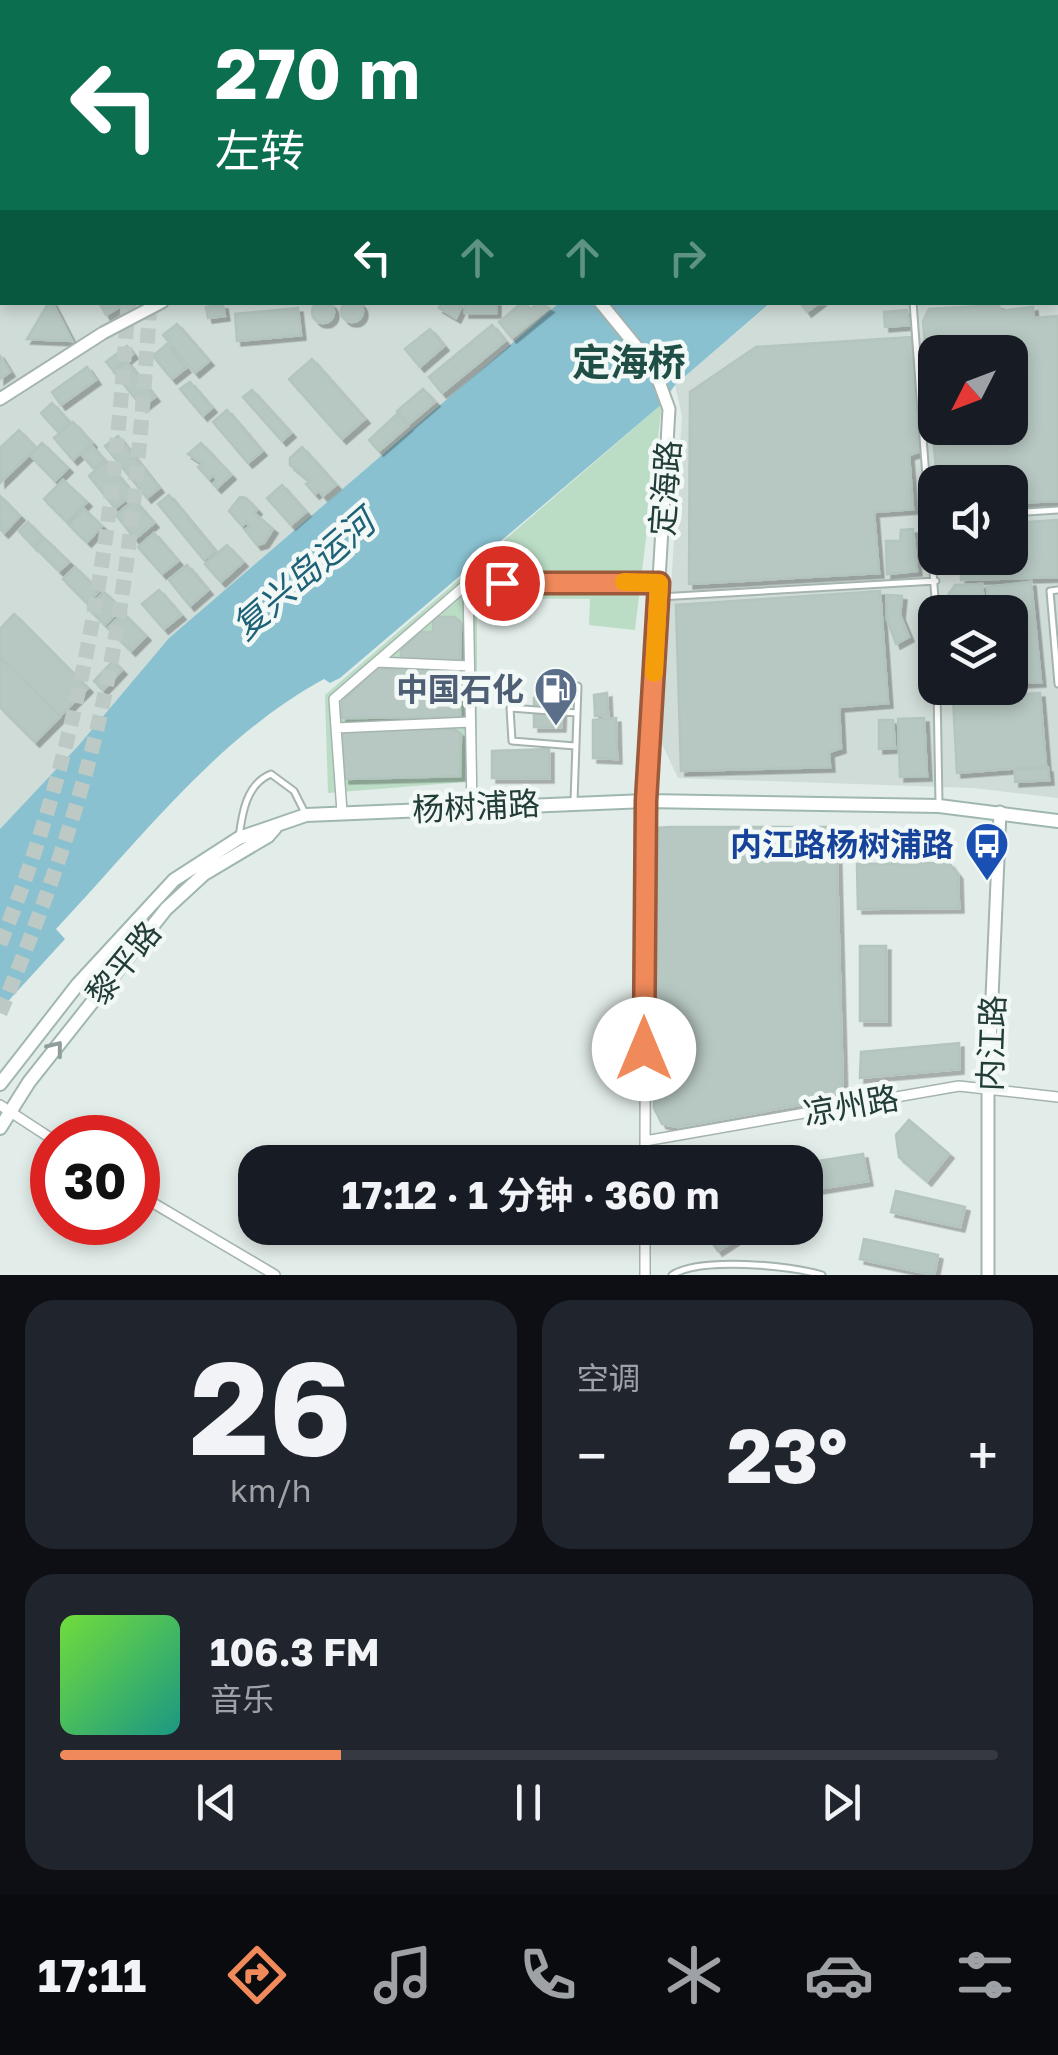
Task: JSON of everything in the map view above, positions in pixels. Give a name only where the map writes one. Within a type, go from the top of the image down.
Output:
[{"type":"main road","name":"杨树浦路","points":[[306,815],[574,801],[939,806],[1000,812]]},
{"type":"main road","points":[[1000,812],[1058,821]]},
{"type":"main road","name":"黎平路","points":[[0,1084],[78,984],[154,900],[194,864],[306,815]]},
{"type":"main road","name":"黎平路","points":[[0,1128],[5,1108],[166,909],[242,844]]},
{"type":"street","points":[[0,399],[103,333],[156,305]]},
{"type":"street","name":"定海路","points":[[605,308],[654,368],[666,394],[670,424],[646,801],[645,1145]]},
{"type":"street","points":[[342,812],[334,699],[468,583],[658,590]]},
{"type":"street","points":[[468,583],[472,806]]},
{"type":"street","points":[[377,662],[469,666]]},
{"type":"street","points":[[336,728],[470,722]]},
{"type":"street","name":"内江路","points":[[988,1275],[988,1090],[1000,812]]},
{"type":"street","name":"凉州路","points":[[645,1141],[959,1086],[1058,1097]]},
{"type":"street","points":[[5,1108],[30,1124]]},
{"type":"street","points":[[160,1207],[275,1275]]},
{"type":"street","points":[[645,1245],[645,1275]]},
{"type":"lane","points":[[913,305],[928,465]]},
{"type":"lane","points":[[1028,512],[1058,510]]},
{"type":"lane","points":[[936,575],[936,595]]},
{"type":"lane","points":[[658,590],[936,581]]},
{"type":"lane","points":[[1058,590],[1050,591],[1058,684]]},
{"type":"lane","points":[[574,801],[578,686]]},
{"type":"lane","points":[[937,705],[939,806]]},
{"type":"lane","points":[[575,746],[512,741],[510,708],[577,713]]},
{"type":"lane","points":[[242,844],[251,791],[271,774],[294,790],[306,815]]},
{"type":"lane","points":[[672,1275],[751,1264],[798,1268],[822,1275]]},
{"type":"shaded area","points":[[0,305],[557,305],[169,638],[78,746],[0,829]]},
{"type":"shaded area","points":[[769,305],[1058,305],[1058,798],[973,788],[678,778],[661,742],[682,416],[675,385]]},
{"type":"green space","points":[[662,404],[635,630],[589,625],[590,599],[477,598],[477,781],[328,793],[325,695]]},
{"type":"water","name":"复兴岛运河","points":[[557,305],[768,305],[675,385],[662,404],[340,678],[330,683],[324,679],[285,703],[214,761],[56,929],[65,939],[0,1010],[0,829],[78,746],[169,638]]},
{"type":"building","points":[[47,305],[54,305],[72,341],[27,339]]},
{"type":"building","points":[[101,305],[123,305],[106,315]]},
{"type":"building","points":[[223,305],[225,316],[208,318],[206,307]]},
{"type":"building","points":[[314,305],[334,308],[334,316],[327,323],[319,323],[312,316]]},
{"type":"building","points":[[343,305],[362,307],[360,319],[344,319]]},
{"type":"building","points":[[440,305],[462,306],[456,318],[439,308]]},
{"type":"building","points":[[465,305],[496,305],[496,313],[465,313]]},
{"type":"building","points":[[519,305],[549,308],[512,338],[499,322]]},
{"type":"building","points":[[999,305],[1000,311],[1033,307],[1034,318],[1058,316],[1058,501],[1028,502],[1028,465],[936,465],[934,445],[1028,445],[1028,335],[924,335],[923,321],[929,309]]},
{"type":"building","points":[[298,308],[301,335],[237,341],[235,314]]},
{"type":"building","points":[[907,310],[909,325],[885,327],[884,312]]},
{"type":"building","points":[[177,324],[209,361],[195,373],[163,335]]},
{"type":"building","points":[[492,325],[505,341],[442,393],[429,377]]},
{"type":"building","points":[[430,329],[444,346],[420,367],[405,349]]},
{"type":"building","points":[[912,337],[921,451],[909,455],[913,509],[874,512],[879,573],[689,584],[690,392],[756,347]]},
{"type":"building","points":[[167,344],[186,368],[172,379],[153,356]]},
{"type":"building","points":[[127,346],[133,354],[113,370],[106,362]]},
{"type":"building","points":[[0,356],[10,372],[0,379]]},
{"type":"building","points":[[312,359],[365,419],[342,439],[289,379]]},
{"type":"building","points":[[127,362],[155,397],[142,407],[114,372]]},
{"type":"building","points":[[87,367],[96,380],[61,405],[52,392]]},
{"type":"building","points":[[190,382],[212,408],[203,416],[180,389]]},
{"type":"building","points":[[423,389],[435,402],[409,424],[397,411]]},
{"type":"building","points":[[252,390],[291,433],[282,441],[243,397]]},
{"type":"building","points":[[52,403],[70,423],[59,433],[41,413]]},
{"type":"building","points":[[227,410],[262,451],[248,463],[213,422]]},
{"type":"building","points":[[397,414],[408,426],[379,451],[369,440]]},
{"type":"building","points":[[73,422],[92,443],[73,460],[54,438]]},
{"type":"building","points":[[19,430],[36,448],[1,482],[0,448]]},
{"type":"building","points":[[118,436],[159,488],[147,498],[105,446]]},
{"type":"building","points":[[42,443],[68,468],[55,481],[30,455]]},
{"type":"building","points":[[201,443],[231,475],[217,488],[213,475],[209,479],[198,467],[202,463],[188,454]]},
{"type":"building","points":[[92,446],[104,460],[94,469],[82,455]]},
{"type":"building","points":[[302,447],[336,485],[323,496],[319,491],[315,494],[306,484],[310,481],[290,465],[290,458]]},
{"type":"building","points":[[106,461],[133,494],[115,508],[89,476]]},
{"type":"building","points":[[63,480],[87,502],[67,522],[44,499]]},
{"type":"building","points":[[282,485],[306,512],[291,525],[267,498]]},
{"type":"building","points":[[169,495],[215,551],[204,560],[158,504]]},
{"type":"building","points":[[0,496],[20,516],[4,533],[0,529]]},
{"type":"building","points":[[240,497],[246,498],[257,510],[254,513],[273,529],[264,543],[257,545],[245,530],[250,526],[246,522],[242,526],[229,511]]},
{"type":"building","points":[[134,500],[154,523],[135,539],[116,515]]},
{"type":"building","points":[[84,509],[102,526],[87,542],[69,525]]},
{"type":"building","points":[[1058,520],[1058,577],[961,580],[961,575],[1028,575],[1028,522]]},
{"type":"building","points":[[28,522],[42,537],[33,546],[19,531]]},
{"type":"building","points":[[913,529],[917,571],[887,574],[886,541],[900,541],[901,530]]},
{"type":"building","points":[[154,533],[178,561],[162,574],[138,547]]},
{"type":"building","points":[[44,538],[69,562],[59,571],[35,547]]},
{"type":"building","points":[[227,545],[243,562],[221,582],[205,564]]},
{"type":"building","points":[[187,565],[208,590],[190,606],[169,580]]},
{"type":"building","points":[[75,567],[99,591],[87,603],[63,579]]},
{"type":"building","points":[[1031,582],[1041,682],[1028,682],[1028,595],[988,595],[987,587]]},
{"type":"building","points":[[982,584],[983,595],[948,595],[955,585]]},
{"type":"building","points":[[159,590],[181,615],[164,629],[142,604]]},
{"type":"building","points":[[880,591],[888,703],[839,707],[841,748],[829,752],[830,767],[681,771],[676,605]]},
{"type":"building","points":[[104,592],[121,608],[105,625],[88,608]]},
{"type":"building","points":[[887,595],[902,596],[900,615],[909,637],[896,644],[887,619]]},
{"type":"building","points":[[123,613],[146,636],[131,651],[108,628]]},
{"type":"building","points":[[14,614],[88,688],[60,716],[0,657],[0,629]]},
{"type":"building","points":[[433,617],[455,617],[461,623],[460,663],[401,660],[401,651],[419,632],[433,632]]},
{"type":"building","points":[[0,657],[60,717],[35,742],[0,707]]},
{"type":"building","points":[[113,661],[122,670],[103,690],[94,681]]},
{"type":"building","points":[[375,669],[453,669],[459,675],[460,717],[342,718],[342,702]]},
{"type":"building","points":[[607,693],[608,715],[595,716],[594,695]]},
{"type":"building","points":[[1040,693],[1046,766],[957,773],[953,705],[1028,705],[1028,694]]},
{"type":"building","points":[[534,698],[562,698],[561,727],[534,727]]},
{"type":"building","points":[[616,718],[617,759],[593,758],[593,720]]},
{"type":"building","points":[[924,718],[927,776],[900,777],[898,719]]},
{"type":"building","points":[[879,720],[893,720],[895,748],[879,749]]},
{"type":"building","points":[[454,729],[461,734],[460,776],[345,779],[341,737],[346,730]]},
{"type":"building","points":[[549,749],[549,778],[492,778],[492,751]]},
{"type":"building","points":[[1048,768],[1049,780],[1015,782],[1015,770]]},
{"type":"building","points":[[836,827],[843,1097],[678,1127],[662,1124],[654,1108],[657,828]]},
{"type":"building","points":[[949,863],[958,875],[959,908],[858,909],[857,864]]},
{"type":"building","points":[[860,946],[886,946],[886,1021],[860,1021]]},
{"type":"building","points":[[959,1043],[959,1069],[860,1078],[861,1052]]},
{"type":"building","points":[[909,1120],[949,1154],[927,1181],[899,1157],[896,1135]]},
{"type":"building","points":[[863,1154],[868,1181],[823,1188],[823,1160]]},
{"type":"building","points":[[896,1191],[965,1207],[960,1227],[891,1212]]},
{"type":"building","points":[[864,1239],[938,1255],[934,1275],[860,1259]]},
{"type":"tunnel","points":[[0,944],[54,789],[91,629],[114,466],[128,305]]},
{"type":"tunnel","points":[[0,1013],[64,846],[100,717],[130,535],[150,305]]},
{"type":"slow traffic","points":[[624,582],[659,583],[654,673]]},
{"type":"place","name":"中国石化","points":[[556,727]]},
{"type":"place","name":"内江路杨树浦路","points":[[987,882]]},
{"type":"district","name":"定海桥","points":[[629,361]]},
{"type":"route","points":[[502,583],[659,583],[646,801],[644,1049]]}]
